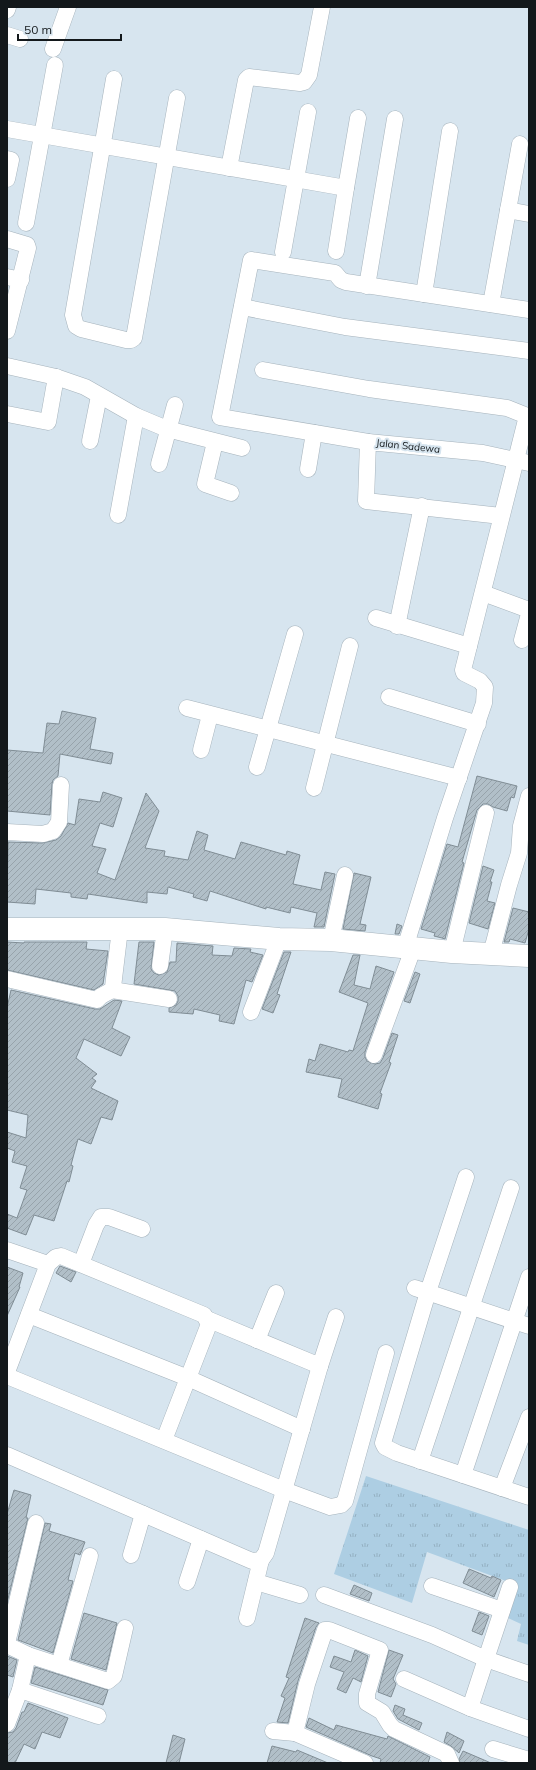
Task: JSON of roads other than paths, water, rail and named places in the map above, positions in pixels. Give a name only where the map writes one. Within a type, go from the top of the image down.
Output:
[{"type":"street","points":[[53,49],[68,7]]},
{"type":"street","points":[[229,168],[246,80],[249,77],[300,83],[304,82],[310,75],[322,7]]},
{"type":"street","points":[[26,223],[55,65]]},
{"type":"street","points":[[114,79],[73,315],[76,326],[81,329],[126,340],[131,340],[134,338],[177,98]]},
{"type":"street","points":[[284,252],[308,112]]},
{"type":"street","points":[[336,251],[358,118]]},
{"type":"street","points":[[368,286],[395,119]]},
{"type":"street","points":[[7,129],[346,188]]},
{"type":"street","points":[[424,294],[450,131]]},
{"type":"street","points":[[491,304],[520,144]]},
{"type":"street","points":[[7,179],[14,161]]},
{"type":"street","points":[[508,210],[529,214]]},
{"type":"street","points":[[7,239],[27,245],[28,248],[14,278],[8,322]]},
{"type":"street","points":[[368,442],[220,417],[251,260],[335,272],[341,280],[368,286],[529,310]]},
{"type":"street","points":[[242,307],[345,327],[529,351]]},
{"type":"street","points":[[7,366],[56,377],[85,387],[136,416],[167,429],[242,448]]},
{"type":"street","points":[[263,370],[369,389],[507,408],[528,415],[522,462],[501,516],[464,665],[464,673],[480,681],[485,687],[484,704],[445,818],[409,948],[374,1055]]},
{"type":"street","points":[[7,414],[48,422],[56,377]]},
{"type":"street","points":[[90,441],[99,396]]},
{"type":"street","points":[[160,464],[167,429],[175,405]]},
{"type":"street","points":[[118,515],[136,416]]},
{"type":"street","points":[[308,469],[314,433]]},
{"type":"street","points":[[215,442],[205,484],[231,493]]},
{"type":"street","name":"Jalan Sadewa","points":[[422,506],[366,501],[368,442],[483,453],[522,462]]},
{"type":"street","points":[[398,626],[422,506],[501,516]]},
{"type":"street","points":[[483,593],[529,610]]},
{"type":"street","points":[[522,640],[529,614]]},
{"type":"street","points":[[376,618],[398,626],[469,646]]},
{"type":"street","points":[[257,767],[295,634]]},
{"type":"street","points":[[314,788],[350,646]]},
{"type":"street","points":[[389,697],[478,724]]},
{"type":"street","points":[[187,708],[459,778]]},
{"type":"street","points":[[201,750],[210,715]]},
{"type":"street","points":[[7,832],[43,834],[53,831],[58,822],[61,785]]},
{"type":"street","points":[[491,954],[523,860],[521,826],[529,796]]},
{"type":"street","points":[[452,952],[486,813]]},
{"type":"street","points":[[331,940],[345,875]]},
{"type":"street","points":[[7,929],[165,929],[279,939],[331,940],[452,952],[529,956]]},
{"type":"street","points":[[112,990],[120,929]]},
{"type":"street","points":[[160,966],[165,929]]},
{"type":"street","points":[[251,1012],[279,939]]},
{"type":"street","points":[[7,979],[97,1000],[112,990],[169,999]]},
{"type":"street","points":[[466,1178],[421,1290],[383,1443],[385,1447],[397,1453],[529,1496]]},
{"type":"street","points":[[420,1461],[512,1188]]},
{"type":"street","points":[[82,1264],[96,1225],[101,1217],[109,1217],[142,1229]]},
{"type":"street","points":[[7,1250],[48,1264]]},
{"type":"street","points":[[7,1372],[30,1315],[48,1264],[56,1257],[61,1256],[204,1315],[208,1319],[320,1366]]},
{"type":"street","points":[[463,1475],[522,1324],[529,1277]]},
{"type":"street","points":[[421,1290],[522,1324]]},
{"type":"street","points":[[258,1340],[276,1293]]},
{"type":"street","points":[[30,1315],[188,1378],[302,1429]]},
{"type":"street","points":[[247,1618],[261,1560],[266,1553],[320,1366],[336,1317]]},
{"type":"street","points":[[164,1440],[209,1324],[208,1319]]},
{"type":"street","points":[[7,1376],[284,1490],[330,1507],[341,1505],[345,1501],[386,1353]]},
{"type":"street","points":[[502,1488],[529,1417]]},
{"type":"street","points":[[7,1455],[252,1561],[261,1560]]},
{"type":"street","points":[[131,1555],[143,1514]]},
{"type":"street","points":[[36,1523],[7,1644],[28,1655],[108,1681],[114,1676],[125,1628]]},
{"type":"street","points":[[187,1582],[201,1539]]},
{"type":"street","points":[[59,1665],[90,1556]]},
{"type":"street","points":[[256,1582],[300,1596]]},
{"type":"street","points":[[432,1586],[502,1610]]},
{"type":"street","points":[[470,1708],[510,1587]]},
{"type":"street","points":[[324,1595],[432,1635],[486,1659],[529,1674]]},
{"type":"street","points":[[296,1733],[307,1684],[326,1630],[329,1630],[380,1650],[367,1694],[368,1703],[382,1712],[394,1729],[447,1754],[451,1763]]},
{"type":"street","points":[[7,1724],[20,1690],[28,1655]]},
{"type":"street","points":[[404,1679],[470,1708],[529,1729]]},
{"type":"street","points":[[20,1690],[98,1716]]},
{"type":"street","points":[[273,1731],[296,1733],[365,1763]]},
{"type":"street","points":[[493,1748],[529,1760]]}]
